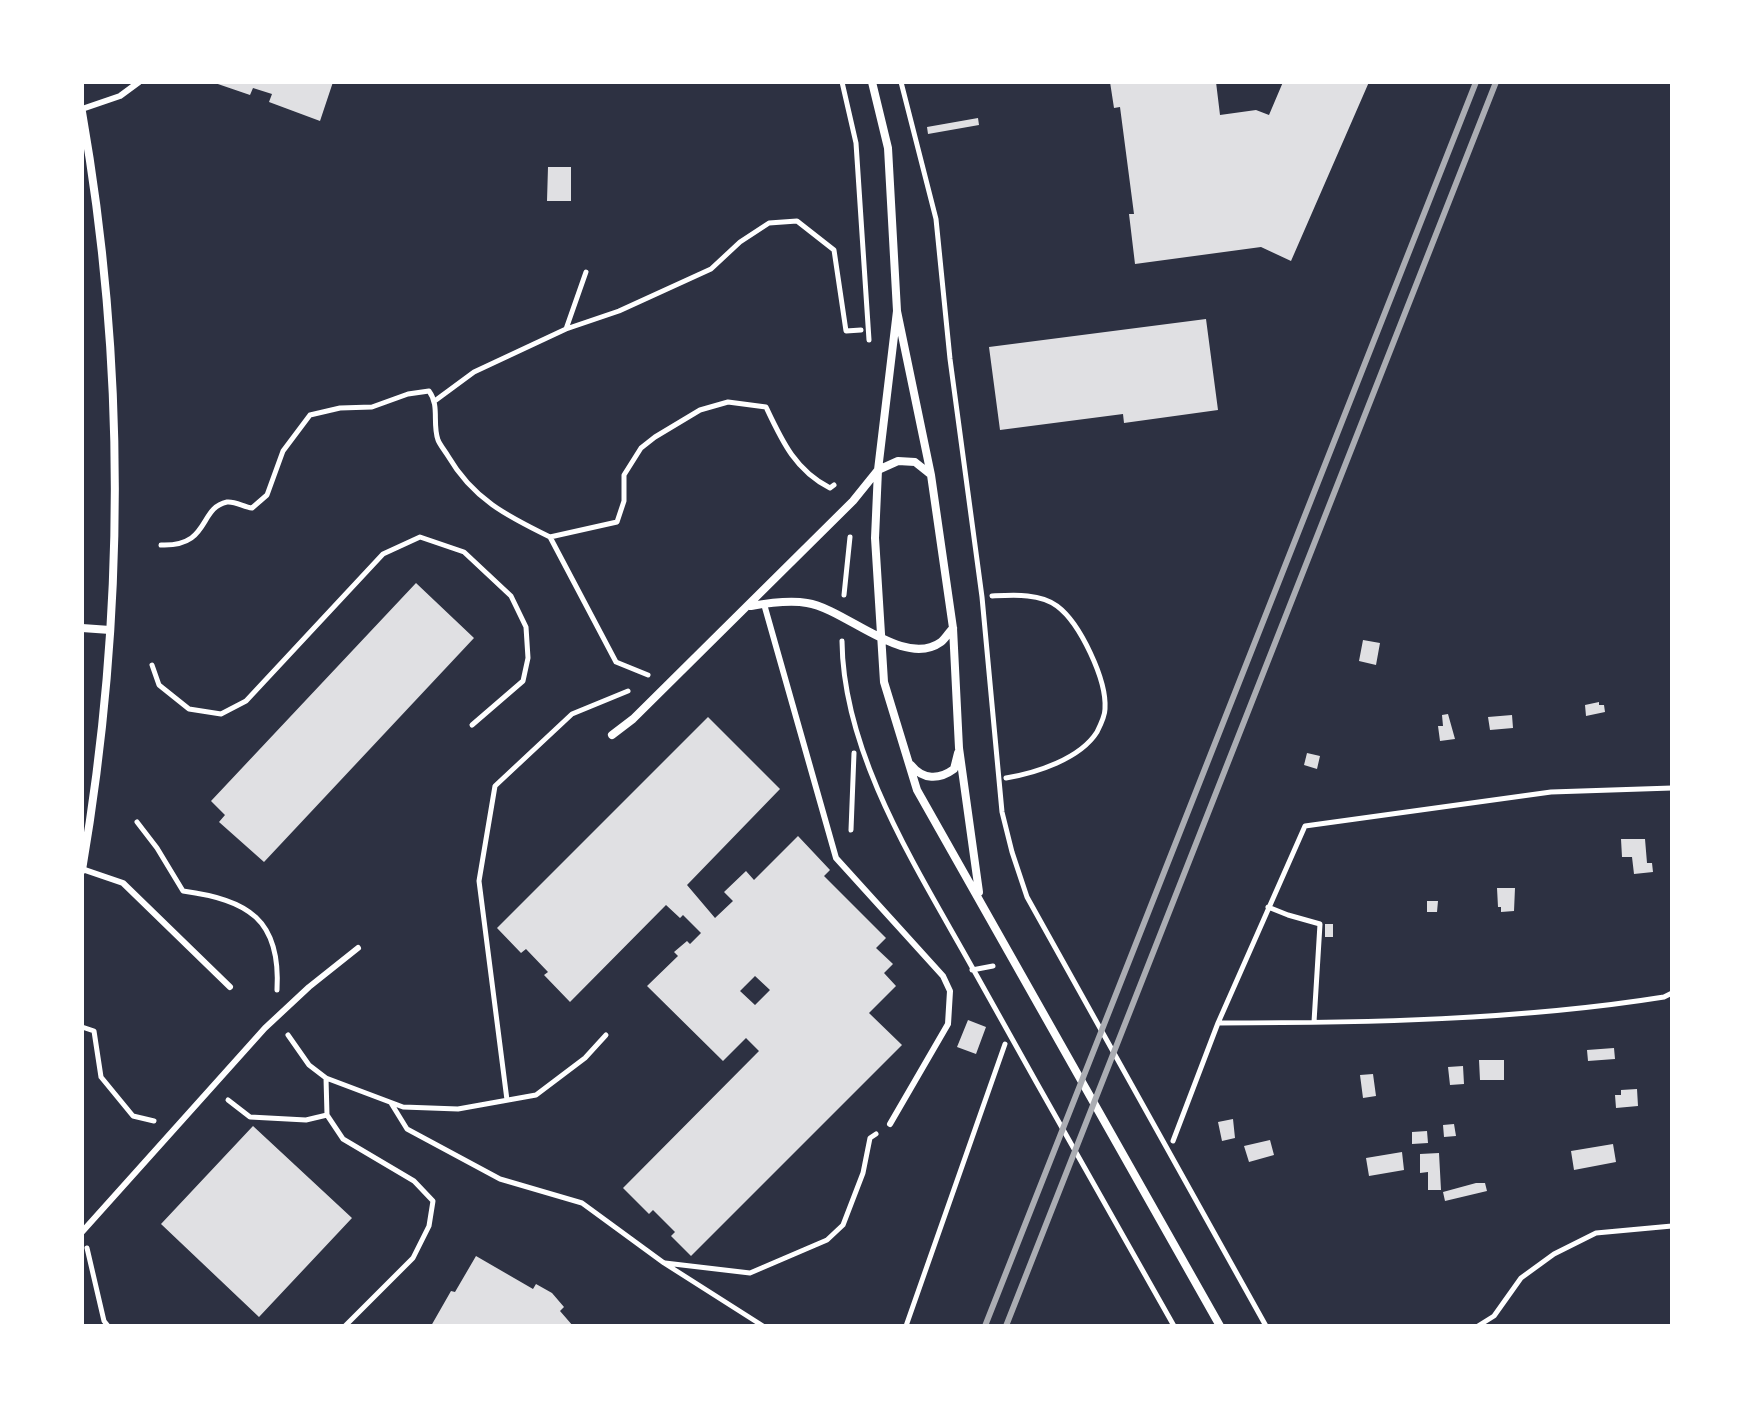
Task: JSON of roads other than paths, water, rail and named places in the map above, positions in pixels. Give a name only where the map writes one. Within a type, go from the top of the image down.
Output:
[{"type":"street","points":[[872,82],[888,148],[897,311],[931,475],[953,628],[959,748],[979,896]]},
{"type":"street","points":[[82,110],[86,160],[109,304],[116,480],[110,630],[92,809],[82,869]]},
{"type":"street","points":[[897,311],[878,470],[875,538],[884,682],[908,762],[917,790],[1220,1326]]},
{"type":"street","points":[[612,735],[633,719],[750,606],[853,501],[878,470],[898,461],[915,462],[931,475]]},
{"type":"street","points":[[750,606],[807,603],[842,615],[900,648],[925,648],[940,643],[953,628]]},
{"type":"street","points":[[82,628],[110,630]]},
{"type":"street","points":[[908,762],[918,774],[932,778],[944,776],[954,769],[959,748]]},
{"type":"lane","points":[[82,110],[120,96],[139,82]]},
{"type":"lane","points":[[764,604],[836,858],[943,976],[950,991],[948,1024],[890,1124]]},
{"type":"lane","points":[[82,869],[123,883],[230,987]]},
{"type":"lane","points":[[82,1232],[275,1019],[358,948]]},
{"type":"railway","points":[[985,1326],[1476,82]]},
{"type":"railway","points":[[1006,1326],[1496,82]]}]
